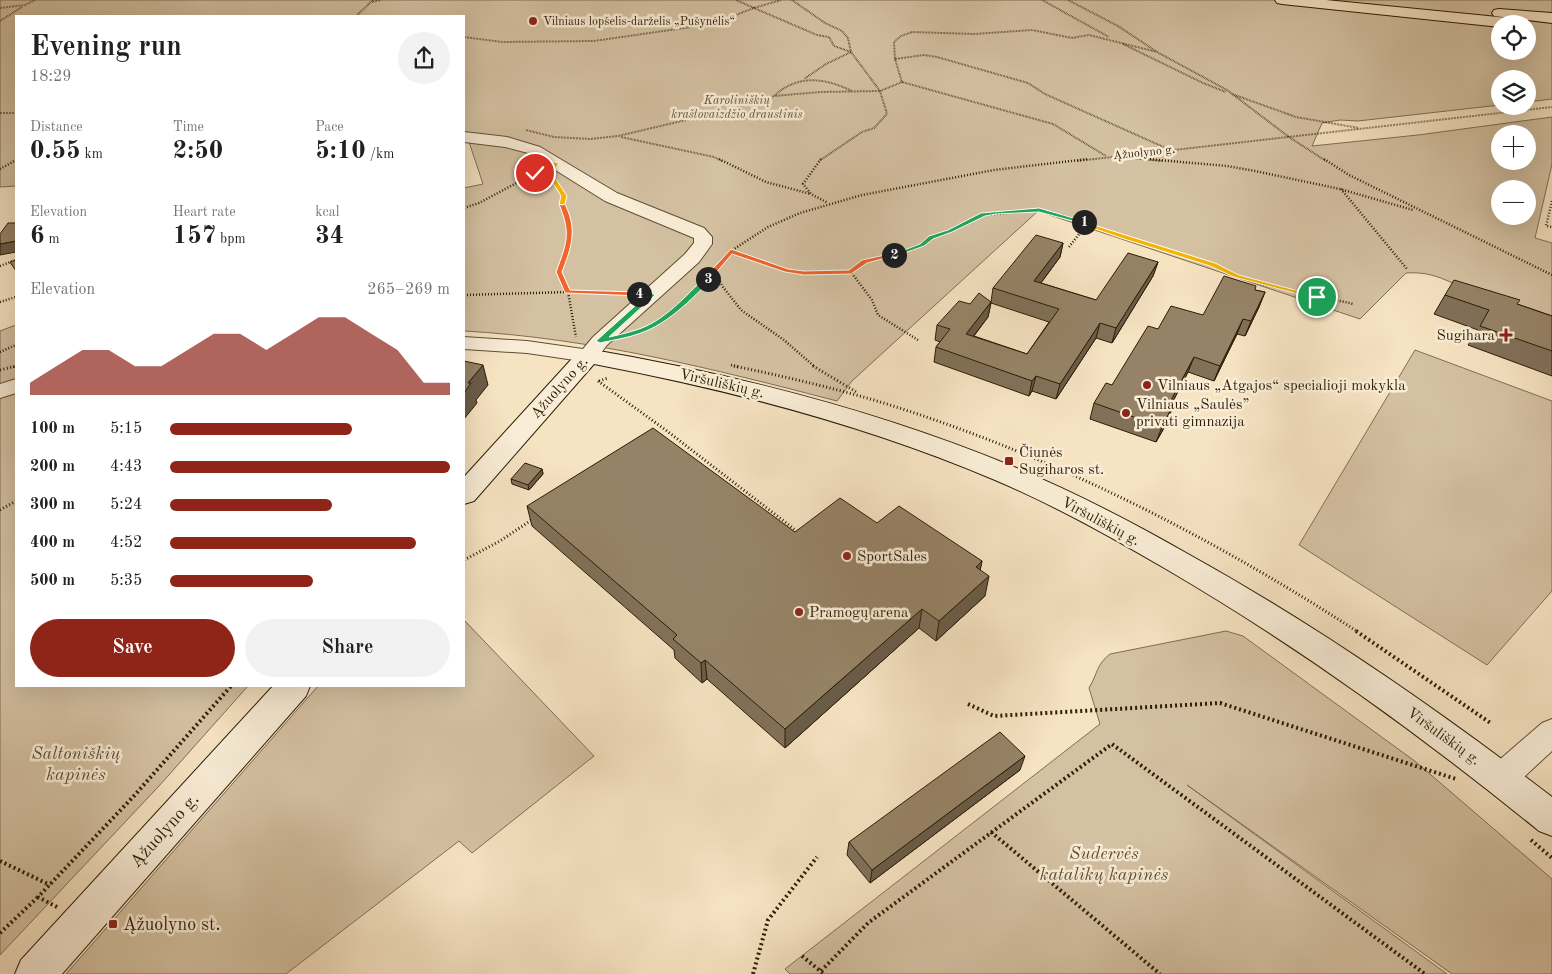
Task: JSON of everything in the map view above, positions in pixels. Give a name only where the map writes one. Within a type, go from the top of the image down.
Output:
[{"type":"main road","points":[[1282,0],[1491,21]]},
{"type":"main road","points":[[1366,0],[1552,18]]},
{"type":"main road","points":[[1536,26],[1552,27]]},
{"type":"main road","name":"Ąžuolyno g.","points":[[465,493],[588,345]]},
{"type":"main road","name":"Viršuliškių g.","points":[[588,345],[646,366],[739,386],[843,414],[935,447],[1054,496],[1212,580],[1381,691],[1501,778],[1541,829]]},
{"type":"main road","name":"Ąžuolyno g.","points":[[35,974],[293,687]]},
{"type":"street","points":[[465,137],[500,141],[521,146],[544,155],[556,163]]},
{"type":"street","name":"Ąžuolyno g.","points":[[556,163],[611,197],[698,232],[703,237],[703,244],[692,258],[652,295],[588,345]]},
{"type":"street","points":[[465,343],[527,347],[588,345]]},
{"type":"street","points":[[0,391],[15,386]]},
{"type":"street","points":[[1501,778],[1552,732]]},
{"type":"path","points":[[0,21],[35,0]]},
{"type":"path","points":[[357,15],[372,1],[381,0]]},
{"type":"path","points":[[736,0],[817,35],[829,37],[834,46],[851,52]]},
{"type":"path","points":[[465,37],[502,42],[594,41],[712,24],[781,0]]},
{"type":"path","points":[[792,0],[825,23],[842,31],[848,38],[851,52],[880,91],[887,114],[874,128],[862,132],[819,161],[803,184],[811,194]]},
{"type":"path","points":[[1042,0],[1112,39],[1203,83],[1296,116],[1326,124],[1364,128]]},
{"type":"path","points":[[1068,0],[1118,26],[1157,52],[1231,94],[1289,137],[1349,175],[1552,275]]},
{"type":"path","points":[[0,8],[25,5]]},
{"type":"path","points":[[902,82],[895,59],[894,42],[901,36],[925,31],[974,34],[1032,30],[1072,38],[1089,35],[1112,39],[1157,52]]},
{"type":"path","points":[[804,79],[838,56],[851,52]]},
{"type":"path","points":[[895,59],[924,55],[937,57],[1028,83],[1045,94],[1169,150]]},
{"type":"path","points":[[774,96],[792,83],[804,79],[826,80],[853,91]]},
{"type":"path","points":[[525,130],[554,137],[590,140],[618,136],[724,111],[774,96],[804,93],[880,91],[902,82],[1053,124],[1107,156],[1227,166],[1340,189],[1380,202],[1421,212]]},
{"type":"path","name":"Ąžuolyno g.","points":[[588,345],[640,332],[658,322],[689,297],[731,251],[746,240],[768,227],[828,204],[909,185],[994,170],[1552,106]]},
{"type":"path","points":[[0,113],[15,113]]},
{"type":"path","points":[[618,136],[714,157],[766,182],[811,194],[828,204]]},
{"type":"path","points":[[0,169],[15,161]]},
{"type":"path","points":[[465,208],[479,203],[516,182],[556,163]]},
{"type":"path","points":[[556,163],[550,173],[564,196],[561,202],[570,222],[569,245],[559,272],[588,345]]},
{"type":"path","points":[[1340,189],[1408,269]]},
{"type":"path","points":[[1552,201],[1546,226],[1552,228]]},
{"type":"path","points":[[731,251],[787,270],[804,273],[851,272],[865,262],[922,245],[931,237],[950,231],[984,215],[1039,210],[1212,265],[1236,276],[1261,284],[1354,304]]},
{"type":"path","points":[[1069,247],[1087,224]]},
{"type":"path","points":[[0,266],[15,260]]},
{"type":"path","points":[[714,271],[723,287],[741,310],[784,340],[815,367],[862,395]]},
{"type":"path","points":[[851,272],[872,300],[878,315],[918,340]]},
{"type":"path","points":[[465,295],[568,292],[652,295]]},
{"type":"path","points":[[0,302],[15,297]]},
{"type":"path","points":[[0,352],[15,345]]},
{"type":"path","points":[[0,370],[15,366]]},
{"type":"path","points":[[610,378],[599,381],[800,534]]},
{"type":"path","points":[[659,436],[667,431]]},
{"type":"path","points":[[0,510],[15,502]]},
{"type":"path","points":[[465,559],[500,541],[540,515]]},
{"type":"path","points":[[0,933],[50,885],[133,797],[230,687]]},
{"type":"path","points":[[968,704],[994,716],[1220,703],[1461,781],[1446,769]]},
{"type":"path","points":[[802,956],[823,972],[868,923],[1112,744],[1425,974]]},
{"type":"path","points":[[1541,829],[1552,858]]},
{"type":"path","points":[[991,832],[1160,974]]},
{"type":"path","points":[[753,974],[768,920],[817,857]]},
{"type":"path","points":[[0,860],[50,885]]},
{"type":"path","points":[[38,897],[83,921]]},
{"type":"green space","name":"Karoliniškių kraštovaizdžio draustinis","points":[[0,0],[1552,0],[1552,99],[1536,101],[1536,70],[1491,70],[1491,106],[1358,121],[1340,120],[1322,123],[1312,146],[1491,125],[1491,170],[1536,170],[1536,125],[1492,125],[1552,117],[1552,164],[1535,238],[1552,243],[1552,321],[1475,293],[1442,278],[1417,273],[1406,273],[1360,319],[1038,211],[852,381],[837,401],[698,367],[605,348],[559,340],[465,331],[465,188],[483,184],[465,132],[465,15],[15,15],[15,186],[0,187]]},
{"type":"green space","name":"Saltoniškių kapinės","points":[[15,325],[15,687],[247,687],[159,786],[0,955],[0,331]]},
{"type":"green space","points":[[1415,350],[1552,401],[1552,591],[1487,665],[1299,545]]},
{"type":"green space","points":[[465,621],[594,756],[472,853],[459,841],[286,974],[66,974],[317,687],[465,687]]},
{"type":"green space","name":"Sudervės katalikų kapinės","points":[[1226,631],[1243,636],[1416,762],[1552,879],[1552,974],[1452,974],[1187,785],[1447,974],[790,974],[785,969],[1100,724],[1089,688],[1100,666],[1110,654]]},
{"type":"building","points":[[8,223],[15,223],[15,241],[0,244],[0,234]]},
{"type":"building","points":[[1036,235],[1063,243],[1034,281],[1096,300],[1128,253],[1158,262],[1116,328],[1100,323],[1060,384],[1036,376],[1032,381],[936,347],[950,329],[937,325],[959,301],[970,304],[979,293],[991,302],[966,334],[1027,354],[1059,309],[993,288]]},
{"type":"building","points":[[15,260],[15,270],[10,262]]},
{"type":"building","points":[[1224,276],[1256,286],[1255,290],[1265,292],[1251,321],[1243,319],[1220,366],[1194,357],[1169,404],[1173,405],[1162,427],[1094,403],[1106,383],[1112,385],[1148,326],[1158,329],[1171,306],[1203,315]]},
{"type":"building","points":[[1454,280],[1520,300],[1517,304],[1552,316],[1552,351],[1480,326],[1489,310],[1445,295]]},
{"type":"building","points":[[465,361],[483,365],[468,383],[471,383],[465,392]]},
{"type":"building","name":"Pramogų arena","points":[[653,428],[795,532],[840,498],[877,523],[899,506],[982,561],[976,567],[989,576],[939,621],[922,609],[785,729],[705,660],[701,663],[673,639],[677,635],[527,506]]},
{"type":"building","points":[[525,463],[542,469],[528,485],[511,479]]},
{"type":"building","points":[[1000,732],[1025,756],[872,870],[849,842]]},
{"type":"place","name":"Vilniaus lopšelis-darželis „Pušynėlis“","points":[[533,21]]},
{"type":"place","name":"Sugihara","points":[[1506,335]]},
{"type":"place","name":"Vilniaus „Atgajos“ specialioji mokykla","points":[[1147,385]]},
{"type":"place","name":"Vilniaus „Saulės” privati gimnazija","points":[[1126,413]]},
{"type":"place","name":"Čiunės Sugiharos st.","points":[[1009,461]]},
{"type":"place","name":"SportSales","points":[[847,556]]},
{"type":"place","name":"Pramogų arena","points":[[799,612]]},
{"type":"place","name":"Ąžuolyno st.","points":[[113,924]]},
{"type":"route","points":[[535,173],[556,163],[550,173],[564,196],[561,202],[570,222],[569,245],[559,272],[568,292],[652,295],[600,341],[640,332],[658,322],[702,285],[731,251],[787,270],[804,273],[851,272],[865,262],[922,245],[931,237],[950,231],[984,215],[996,212],[1039,210],[1068,217],[1123,237],[1212,265],[1236,276],[1317,297]]}]
